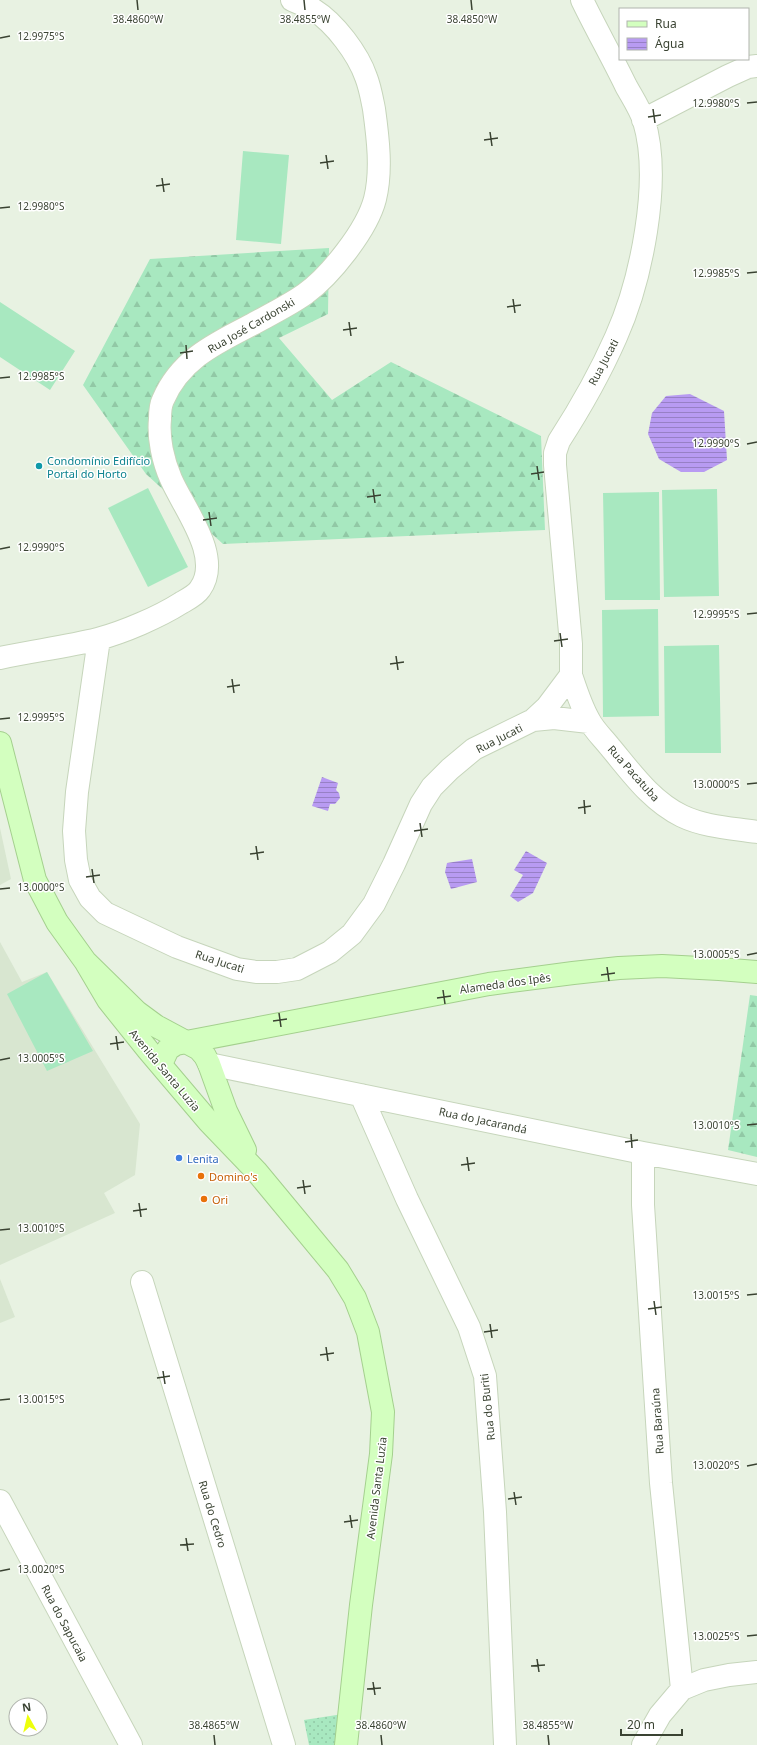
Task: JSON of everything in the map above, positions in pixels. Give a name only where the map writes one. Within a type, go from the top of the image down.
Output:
[{"type":"street","name":"Rua José Cardonski","points":[[0,658],[99,639],[168,612],[200,589],[207,571],[206,550],[171,478],[163,454],[159,428],[161,404],[170,383],[188,363],[216,343],[305,294],[325,276],[348,248],[365,223],[375,199],[378,174],[379,141],[372,100],[366,77],[354,54],[336,29],[316,11],[292,0]]},
{"type":"street","name":"Rua Jucati","points":[[99,639],[77,792],[74,831],[76,860],[80,880],[90,898],[105,913],[177,947],[237,968],[256,972],[277,972],[296,969],[330,952],[352,934],[374,904],[421,804],[432,787],[450,768],[474,749],[533,720],[547,707],[571,674],[571,644],[555,453],[559,441],[616,337],[632,293],[640,258],[651,190],[649,144],[643,120],[582,0]]},
{"type":"street","points":[[643,120],[728,76],[757,66]]},
{"type":"street","name":"Rua Pacatuba","points":[[571,674],[579,701],[589,722],[639,781],[668,808],[684,817],[709,825],[757,832]]},
{"type":"street","name":"Rua Jucati","points":[[533,720],[554,718],[589,722]]},
{"type":"street","name":"Avenida Santa Luzia","points":[[0,743],[35,880],[57,922],[85,961],[108,1000],[228,1143],[256,1171],[338,1270],[354,1298],[368,1332],[383,1412],[382,1454],[361,1605],[346,1745]]},
{"type":"street","name":"Avenida Santa Luzia","points":[[85,961],[137,1012],[156,1026],[199,1050],[205,1056],[235,1130],[256,1171]]},
{"type":"street","name":"Alameda dos Ipês","points":[[185,1042],[489,984],[573,973],[619,968],[662,966],[719,968],[757,972]]},
{"type":"street","points":[[161,1064],[168,1049],[176,1044],[185,1042]]},
{"type":"street","name":"Rua do Jacarandá","points":[[209,1064],[643,1153],[757,1174]]},
{"type":"street","points":[[191,1100],[210,1093],[216,1086]]},
{"type":"street","name":"Rua do Buriti","points":[[361,1095],[407,1199],[469,1327],[485,1376],[495,1512],[505,1745]]},
{"type":"street","name":"Rua Baraúna","points":[[643,1153],[643,1205],[661,1483],[682,1689]]},
{"type":"street","name":"Rua do Cedro","points":[[142,1282],[284,1745]]},
{"type":"street","name":"Rua do Sapucaia","points":[[0,1501],[131,1745]]},
{"type":"street","points":[[643,1745],[660,1716],[682,1689],[704,1680],[757,1672]]},
{"type":"shaded area","points":[[0,828],[11,879],[0,885]]},
{"type":"shaded area","points":[[0,942],[22,982],[47,972],[140,1124],[135,1175],[104,1193],[115,1213],[0,1265]]},
{"type":"shaded area","points":[[0,1279],[15,1317],[0,1323]]},
{"type":"green space","points":[[243,151],[289,155],[281,244],[236,240]]},
{"type":"green space","points":[[329,248],[328,314],[279,338],[332,400],[391,362],[541,436],[545,530],[223,544],[146,474],[83,385],[150,259]]},
{"type":"green space","points":[[0,302],[75,351],[50,390],[0,357]]},
{"type":"green space","points":[[148,488],[188,567],[148,587],[108,508]]},
{"type":"green space","points":[[717,489],[719,596],[664,597],[662,490]]},
{"type":"green space","points":[[659,492],[660,600],[605,600],[603,493]]},
{"type":"green space","points":[[658,609],[659,716],[603,717],[602,610]]},
{"type":"green space","points":[[719,645],[721,753],[665,753],[664,646]]},
{"type":"green space","points":[[47,972],[93,1051],[47,1071],[7,994]]},
{"type":"green space","points":[[750,995],[757,996],[757,1157],[728,1150]]},
{"type":"green space","points":[[343,1714],[339,1745],[309,1745],[304,1720]]},
{"type":"water","points":[[690,394],[724,411],[727,460],[704,472],[681,472],[659,459],[648,434],[652,413],[666,396]]},
{"type":"water","points":[[322,777],[338,783],[336,790],[339,793],[340,798],[335,804],[330,804],[328,811],[312,806]]},
{"type":"water","points":[[526,851],[547,863],[533,893],[518,902],[510,896],[523,875],[514,870]]},
{"type":"water","points":[[472,859],[477,882],[451,889],[445,872],[447,863]]},
{"type":"place","name":"Condomínio Edifício Portal do Horto","points":[[39,466]]},
{"type":"place","name":"Lenita","points":[[179,1158]]},
{"type":"place","name":"Domino's","points":[[201,1176]]},
{"type":"place","name":"Ori","points":[[204,1199]]}]
